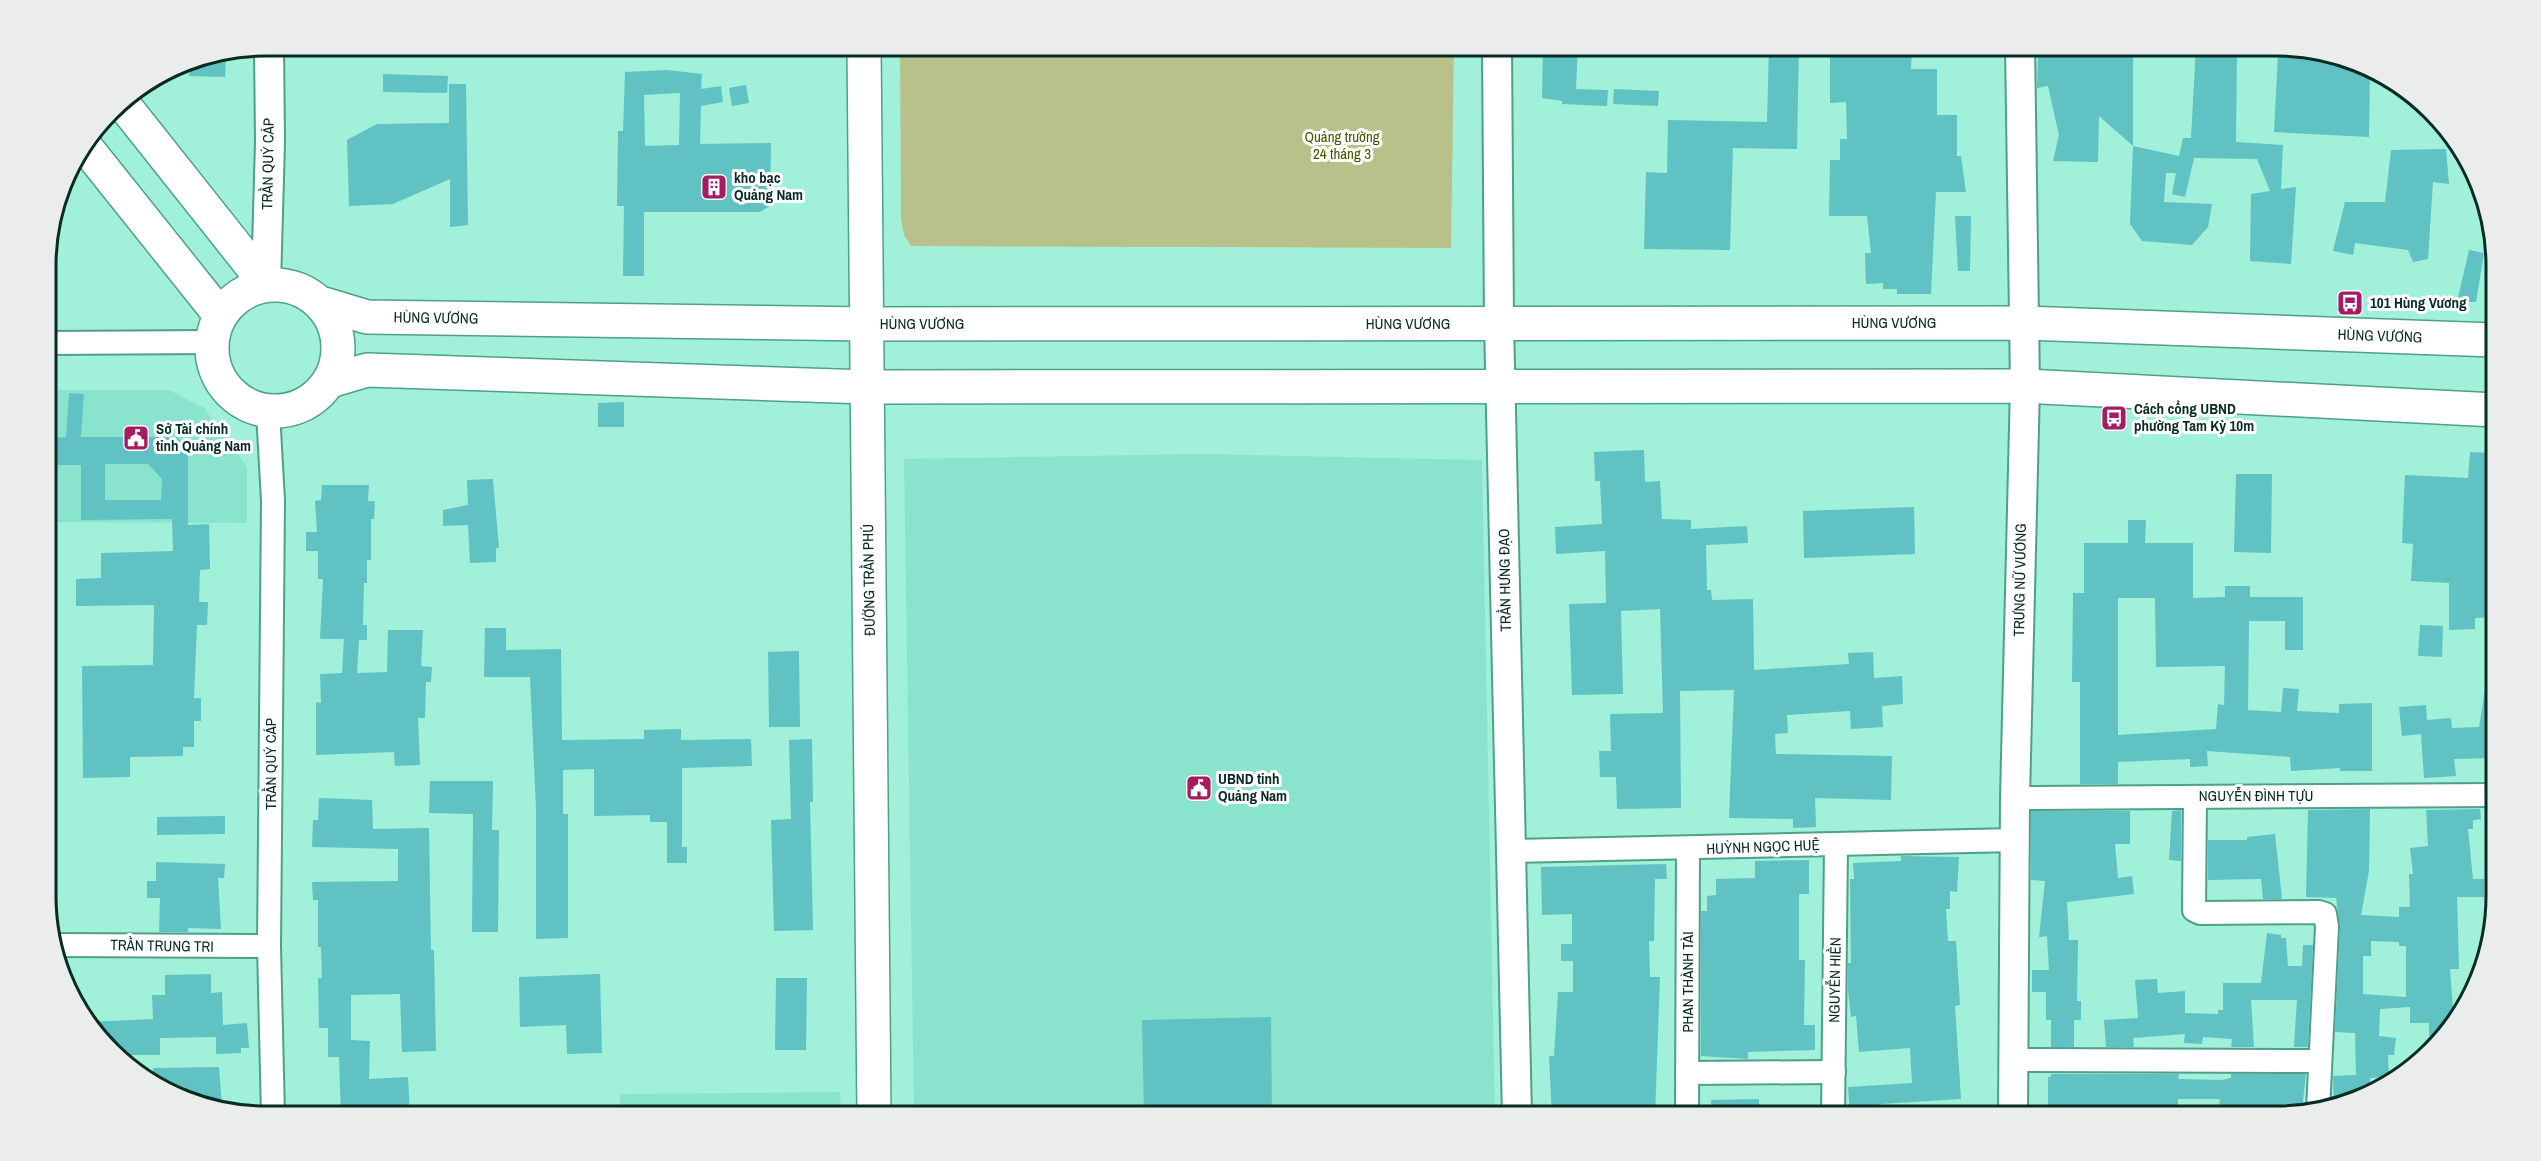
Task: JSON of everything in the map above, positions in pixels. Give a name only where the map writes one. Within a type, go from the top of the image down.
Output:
[{"type":"main road","name":"ĐƯỜNG TRẦN PHÚ","points":[[864,56],[874,1106]]},
{"type":"main road","points":[[127,108],[266,284]]},
{"type":"main road","points":[[89,152],[215,328],[216,375],[238,400],[268,412],[292,410],[314,399],[330,381],[339,355],[337,328],[324,304],[297,287],[266,284],[239,294],[215,328]]},
{"type":"main road","name":"HÙNG VƯƠNG","points":[[324,304],[367,317],[867,324],[2025,323],[2486,340]]},
{"type":"main road","points":[[330,381],[367,370],[867,387],[2025,386],[2486,410]]},
{"type":"street","name":"TRẦN QUÝ CÁP","points":[[266,284],[270,142],[269,56]]},
{"type":"street","name":"TRẦN HƯNG ĐẠO","points":[[1497,56],[1499,324],[1517,1105]]},
{"type":"street","name":"TRƯNG NỮ VƯƠNG","points":[[2013,1105],[2015,798],[2025,386],[2020,56]]},
{"type":"street","points":[[56,341],[215,328]]},
{"type":"street","name":"TRẦN QUÝ CÁP","points":[[268,412],[273,501],[269,946],[273,1106]]},
{"type":"street","name":"NGUYỄN ĐÌNH TỰU","points":[[2015,798],[2486,795]]},
{"type":"street","points":[[2195,797],[2194,910],[2200,914],[2319,912],[2325,914],[2327,927],[2318,1100]]},
{"type":"street","name":"HUỲNH NGỌC HUỆ","points":[[1511,851],[1689,849],[2015,840]]},
{"type":"street","name":"NGUYỄN HIỀN","points":[[1833,1105],[1836,845]]},
{"type":"street","name":"PHAN THÀNH TÀI","points":[[1687,1105],[1689,849]]},
{"type":"street","name":"TRẦN TRUNG TRI","points":[[62,945],[269,946]]},
{"type":"street","points":[[2013,1060],[2319,1062]]},
{"type":"street","points":[[1687,1073],[1834,1072]]},
{"type":"shaded area","name":"Sở Tài chính tỉnh Quảng Nam","points":[[56,390],[169,390],[204,408],[247,467],[247,523],[56,522]]},
{"type":"shaded area","name":"UBND tỉnh Quảng Nam","points":[[1202,454],[1482,460],[1495,1105],[914,1106],[904,459]]},
{"type":"shaded area","points":[[840,1092],[841,1106],[620,1106],[620,1094]]},
{"type":"green space","name":"Quảng trường 24 tháng 3","points":[[900,56],[1454,56],[1451,248],[911,246],[904,235],[901,219]]},
{"type":"building","points":[[1543,56],[1578,56],[1576,89],[1608,90],[1607,106],[1562,104],[1562,101],[1542,98]]},
{"type":"building","points":[[1769,56],[1799,56],[1797,149],[1733,148],[1730,250],[1644,249],[1646,172],[1667,173],[1668,120],[1767,122]]},
{"type":"building","points":[[1830,56],[1912,56],[1911,69],[1937,69],[1937,115],[1957,115],[1957,156],[1961,156],[1966,192],[1936,192],[1931,294],[1897,294],[1897,289],[1883,289],[1883,283],[1866,284],[1865,253],[1871,253],[1867,216],[1829,216],[1830,160],[1840,160],[1840,139],[1847,139],[1846,102],[1830,103]]},
{"type":"building","points":[[2038,56],[2133,56],[2133,146],[2099,116],[2098,162],[2053,161],[2059,135],[2048,86],[2037,88]]},
{"type":"building","points":[[2195,56],[2237,56],[2236,142],[2283,145],[2281,189],[2296,187],[2291,264],[2250,261],[2251,194],[2270,191],[2257,159],[2194,158],[2185,197],[2172,194],[2176,173],[2166,173],[2164,202],[2212,204],[2208,227],[2192,245],[2142,241],[2130,224],[2133,146],[2179,156],[2183,138],[2191,138]]},
{"type":"building","points":[[2278,56],[2303,57],[2330,63],[2356,71],[2370,78],[2369,137],[2274,132]]},
{"type":"building","points":[[226,60],[225,77],[189,76],[189,70]]},
{"type":"building","points":[[667,70],[702,74],[701,89],[721,86],[723,102],[701,106],[700,144],[771,143],[770,206],[760,212],[644,212],[644,276],[623,276],[624,206],[617,206],[618,131],[623,131],[625,72]],"holes":[[[680,93],[679,145],[645,146],[644,95]]]},
{"type":"building","points":[[383,74],[448,76],[447,93],[383,92]]},
{"type":"building","points":[[449,84],[466,84],[468,225],[450,227],[450,179],[393,204],[349,206],[347,140],[377,124],[449,123]]},
{"type":"building","points":[[746,85],[749,103],[732,106],[729,88]]},
{"type":"building","points":[[1614,89],[1659,91],[1658,106],[1613,104]]},
{"type":"building","points":[[2446,149],[2449,184],[2433,182],[2428,259],[2413,262],[2408,250],[2355,243],[2353,255],[2333,251],[2345,202],[2385,202],[2391,150]]},
{"type":"building","points":[[1955,216],[1971,216],[1970,271],[1958,271]]},
{"type":"building","points":[[2469,250],[2484,253],[2476,302],[2457,302]]},
{"type":"building","points":[[69,393],[84,394],[81,437],[177,437],[188,451],[188,525],[209,524],[210,569],[200,570],[199,602],[208,602],[207,625],[197,625],[194,698],[201,698],[201,721],[194,721],[194,747],[183,747],[183,756],[130,757],[130,777],[83,778],[82,666],[153,665],[154,605],[76,606],[76,579],[101,578],[101,553],[173,551],[172,519],[81,520],[81,465],[56,465],[56,438],[66,437]],"holes":[[[105,464],[148,464],[162,479],[161,500],[105,500]]]},
{"type":"building","points":[[624,402],[624,427],[598,427],[598,403]]},
{"type":"building","points":[[1644,450],[1645,482],[1660,481],[1662,519],[1691,520],[1691,529],[1747,526],[1748,543],[1706,545],[1707,590],[1711,590],[1712,600],[1753,599],[1754,670],[1849,664],[1848,653],[1873,652],[1874,678],[1902,676],[1903,704],[1882,706],[1883,727],[1851,729],[1850,711],[1787,715],[1788,733],[1775,734],[1776,754],[1892,756],[1891,800],[1815,798],[1816,827],[1793,828],[1793,819],[1729,818],[1734,690],[1680,691],[1681,808],[1617,809],[1616,777],[1600,777],[1599,751],[1611,751],[1610,714],[1663,713],[1660,609],[1621,611],[1623,694],[1572,695],[1569,604],[1606,603],[1605,551],[1556,554],[1555,527],[1602,524],[1600,481],[1595,481],[1594,452]]},
{"type":"building","points":[[2470,452],[2486,453],[2486,617],[2475,618],[2475,629],[2449,630],[2449,583],[2411,581],[2413,544],[2402,543],[2405,475],[2468,478]]},
{"type":"building","points":[[2236,474],[2272,474],[2271,553],[2234,552]]},
{"type":"building","points":[[493,479],[499,548],[496,548],[496,562],[470,563],[468,525],[443,526],[443,510],[468,505],[467,480]]},
{"type":"building","points":[[322,485],[369,485],[368,501],[375,501],[374,519],[371,519],[371,560],[367,560],[367,583],[364,583],[363,625],[367,625],[367,640],[359,640],[357,673],[387,672],[388,630],[423,630],[421,666],[432,667],[431,682],[426,682],[425,718],[418,718],[420,765],[395,766],[394,752],[316,755],[316,702],[321,703],[320,674],[342,673],[344,639],[320,639],[323,579],[318,579],[318,551],[306,551],[306,532],[317,532],[315,501],[321,500]]},
{"type":"building","points":[[1914,507],[1915,554],[1804,558],[1803,511]]},
{"type":"building","points":[[2128,520],[2146,520],[2145,543],[2193,543],[2193,598],[2225,597],[2225,586],[2250,586],[2250,597],[2303,597],[2303,650],[2285,650],[2285,621],[2249,621],[2248,710],[2281,712],[2283,688],[2299,689],[2297,711],[2339,713],[2339,704],[2372,703],[2372,771],[2340,771],[2340,768],[2291,771],[2290,757],[2207,751],[2208,766],[2190,767],[2190,759],[2118,762],[2118,784],[2080,784],[2080,682],[2072,682],[2073,593],[2084,593],[2084,543],[2128,543]],"holes":[[[2118,598],[2155,598],[2156,667],[2225,666],[2224,705],[2218,704],[2216,729],[2118,735]]]},
{"type":"building","points":[[2420,625],[2443,626],[2442,657],[2418,656]]},
{"type":"building","points":[[485,628],[506,628],[506,650],[561,649],[562,740],[644,739],[644,730],[681,729],[681,740],[751,739],[752,766],[682,768],[682,847],[687,847],[687,863],[667,863],[667,822],[650,822],[650,815],[594,816],[594,769],[563,770],[563,814],[568,814],[568,938],[536,939],[536,809],[530,677],[484,677]]},
{"type":"building","points":[[799,651],[800,727],[769,727],[768,652]]},
{"type":"building","points":[[2486,684],[2486,758],[2454,759],[2456,776],[2424,778],[2421,734],[2402,736],[2399,707],[2426,705],[2427,720],[2451,718],[2452,728],[2479,727]]},
{"type":"building","points":[[812,739],[813,802],[810,802],[813,930],[774,931],[771,820],[791,819],[789,740]]},
{"type":"building","points":[[430,781],[493,781],[492,830],[499,830],[498,932],[472,932],[473,814],[429,813]]},
{"type":"building","points":[[319,798],[372,800],[373,829],[429,828],[431,950],[434,950],[436,1051],[402,1052],[400,994],[351,995],[351,1040],[370,1041],[369,1079],[408,1077],[409,1106],[341,1106],[339,1057],[328,1057],[328,1028],[319,1028],[318,978],[322,978],[321,947],[318,947],[318,900],[313,900],[312,882],[398,881],[398,849],[312,847],[313,820],[318,820]]},
{"type":"building","points":[[2370,809],[2369,871],[2361,915],[2399,917],[2399,907],[2410,907],[2409,874],[2413,874],[2410,848],[2428,846],[2426,810],[2480,809],[2481,819],[2473,820],[2473,829],[2468,829],[2473,879],[2484,879],[2484,897],[2457,897],[2459,969],[2450,969],[2453,1007],[2433,1034],[2429,1036],[2429,1023],[2410,1023],[2410,1007],[2380,1009],[2379,1036],[2396,1038],[2394,1055],[2388,1055],[2389,1072],[2379,1078],[2370,1078],[2368,1084],[2334,1096],[2333,1076],[2356,1075],[2355,1033],[2335,1032],[2340,928],[2336,898],[2306,897],[2308,810]],"holes":[[[2371,941],[2399,942],[2399,946],[2406,946],[2406,997],[2363,994],[2363,956],[2371,956]]]},
{"type":"building","points":[[2181,810],[2181,861],[2169,860],[2172,811]]},
{"type":"building","points":[[2031,811],[2130,811],[2130,844],[2115,844],[2118,878],[2132,876],[2134,894],[2067,902],[2069,940],[2078,940],[2077,1001],[2081,1001],[2081,1020],[2074,1020],[2074,1047],[2051,1047],[2051,1020],[2046,1020],[2046,992],[2032,992],[2032,970],[2049,970],[2047,936],[2039,937],[2045,881],[2031,880]]},
{"type":"building","points":[[225,816],[225,834],[157,835],[157,817]]},
{"type":"building","points":[[2275,834],[2282,899],[2263,899],[2261,879],[2208,880],[2208,840],[2247,840],[2247,837]]},
{"type":"building","points":[[1901,856],[1959,857],[1957,892],[1950,891],[1950,909],[1946,909],[1948,941],[1956,941],[1960,1005],[1955,1006],[1961,1099],[1849,1105],[1848,1087],[1912,1083],[1910,1048],[1859,1052],[1856,1016],[1851,1017],[1848,990],[1848,963],[1851,963],[1850,879],[1854,879],[1853,863],[1901,861]]},
{"type":"building","points":[[1809,860],[1809,894],[1799,894],[1799,960],[1805,960],[1804,1025],[1815,1025],[1815,1050],[1748,1052],[1748,1059],[1701,1056],[1701,911],[1707,911],[1707,896],[1716,895],[1716,879],[1755,878],[1755,861]]},
{"type":"building","points":[[156,862],[225,864],[224,878],[218,878],[221,929],[188,928],[188,932],[159,932],[160,898],[147,898],[147,881],[156,881]]},
{"type":"building","points":[[1666,864],[1667,879],[1655,879],[1654,941],[1649,941],[1650,977],[1660,977],[1655,1105],[1551,1105],[1549,1056],[1554,1056],[1558,992],[1573,992],[1573,961],[1561,961],[1561,944],[1572,944],[1572,914],[1542,915],[1541,867]]},
{"type":"building","points":[[2267,933],[2286,938],[2288,966],[2302,966],[2303,945],[2313,945],[2308,1047],[2294,1047],[2297,1000],[2251,1000],[2254,1047],[2231,1047],[2232,1039],[2203,1037],[2202,1044],[2184,1043],[2185,1034],[2133,1038],[2134,1047],[2106,1047],[2104,1020],[2138,1018],[2135,980],[2157,979],[2158,993],[2185,991],[2185,1013],[2218,1014],[2218,1010],[2223,1010],[2223,983],[2261,983]]},
{"type":"building","points":[[211,974],[211,993],[222,992],[223,1025],[247,1023],[249,1048],[241,1048],[241,1053],[216,1054],[216,1037],[160,1038],[160,1055],[130,1055],[117,1044],[98,1021],[153,1019],[152,995],[165,995],[165,975]]},
{"type":"building","points":[[600,974],[602,1053],[567,1054],[566,1025],[520,1027],[519,977]]},
{"type":"building","points":[[776,978],[807,978],[806,1050],[775,1050]]},
{"type":"building","points":[[1271,1017],[1272,1106],[1144,1106],[1142,1020]]},
{"type":"building","points":[[219,1067],[221,1100],[185,1090],[153,1072],[153,1068]]},
{"type":"building","points":[[2051,1074],[2179,1074],[2178,1079],[2222,1080],[2231,1078],[2231,1074],[2306,1074],[2303,1103],[2289,1105],[2219,1105],[2220,1099],[2178,1099],[2178,1105],[2048,1105],[2048,1077],[2051,1077]]},
{"type":"building","points":[[1759,1099],[1759,1105],[1711,1105],[1711,1100]]},
{"type":"place","name":"kho bạc Quảng Nam","points":[[714,187]]},
{"type":"place","name":"101 Hùng Vương","points":[[2350,303]]},
{"type":"place","name":"Cách cổng UBND phường Tam Kỳ 10m","points":[[2114,418]]},
{"type":"place","name":"Sở Tài chính tỉnh Quảng Nam","points":[[136,438]]},
{"type":"place","name":"UBND tỉnh Quảng Nam","points":[[1199,788]]}]
